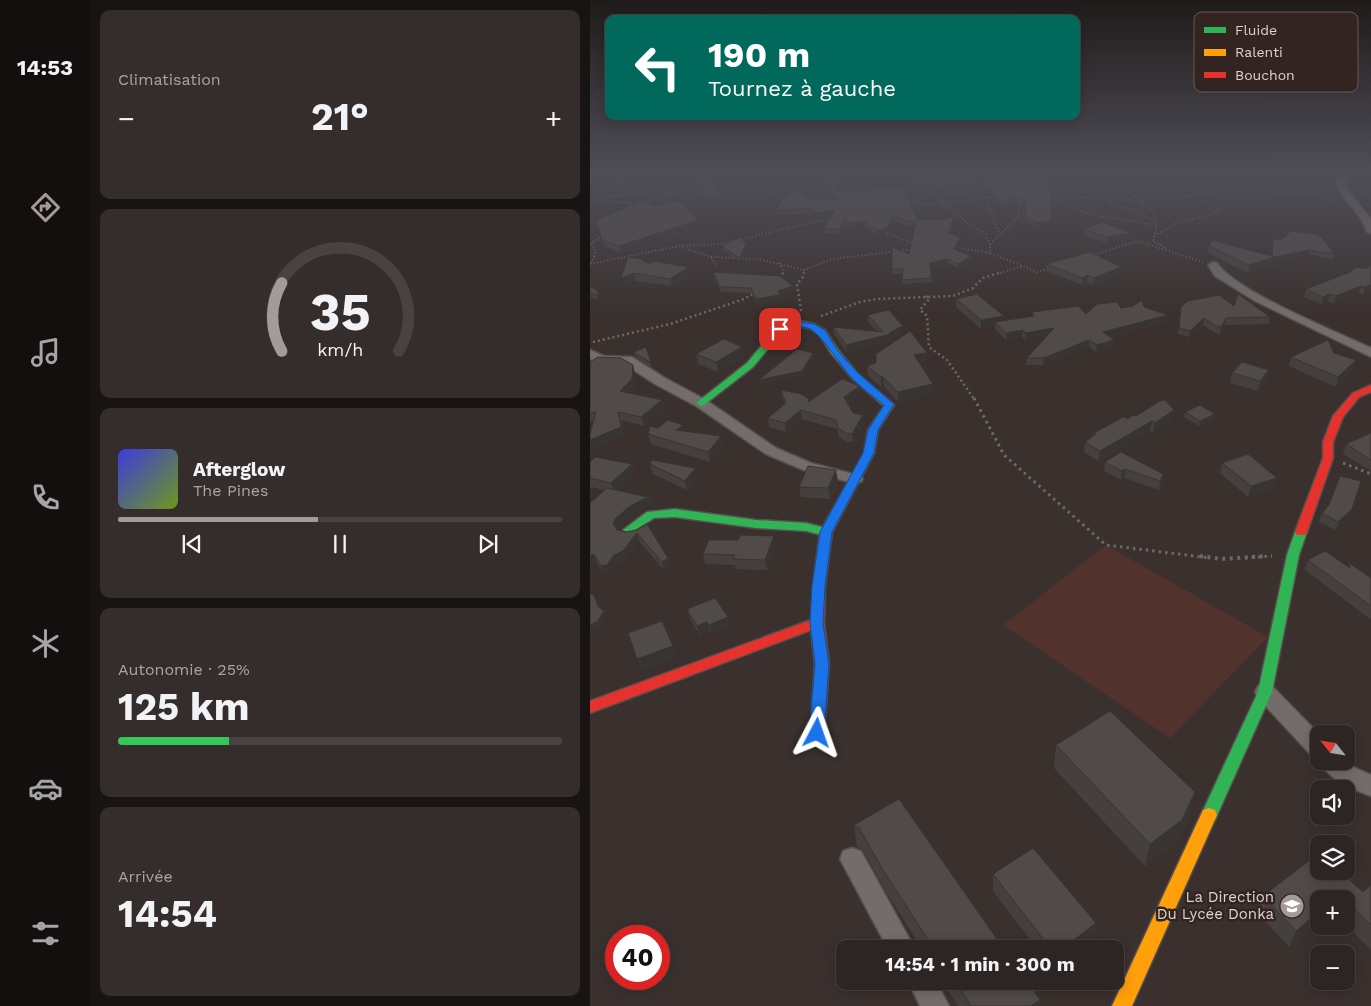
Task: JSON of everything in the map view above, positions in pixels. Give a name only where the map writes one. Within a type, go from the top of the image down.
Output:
[{"type":"street","points":[[1213,266],[1219,274],[1259,299],[1371,353]]},
{"type":"street","points":[[701,402],[750,365],[780,329],[795,323],[808,322],[822,332],[834,351],[855,376],[889,404],[873,430],[869,453],[826,532],[819,586],[817,623],[822,664],[817,733]]},
{"type":"street","points":[[590,354],[602,360],[627,360],[639,366],[644,372],[701,402],[771,451],[806,466],[855,479]]},
{"type":"street","points":[[1122,1006],[1265,692],[1293,555],[1328,458],[1328,442],[1338,416],[1356,395],[1371,388]]},
{"type":"street","points":[[629,530],[651,515],[675,513],[756,524],[806,527],[826,532]]},
{"type":"street","points":[[590,707],[817,623]]},
{"type":"street","points":[[1265,692],[1310,740]]},
{"type":"street","points":[[1339,770],[1371,786]]},
{"type":"street","points":[[852,859],[897,940]]},
{"type":"street","points":[[926,990],[935,1006]]},
{"type":"path","points":[[591,264],[679,246],[720,244],[826,220]]},
{"type":"path","points":[[964,220],[985,233],[990,244],[990,253]]},
{"type":"path","points":[[990,244],[999,232],[994,220]]},
{"type":"path","points":[[997,235],[1004,232],[1015,220]]},
{"type":"path","points":[[1120,220],[1156,225]]},
{"type":"path","points":[[1154,237],[1161,234],[1171,225],[1185,220]]},
{"type":"path","points":[[1156,221],[1153,240],[1171,251]]},
{"type":"path","points":[[878,230],[916,244]]},
{"type":"path","points":[[591,264],[596,252],[590,245],[610,232]]},
{"type":"path","points":[[1092,255],[1138,241],[1213,266]]},
{"type":"path","points":[[679,246],[711,257],[758,259],[804,270],[832,259],[915,249]]},
{"type":"path","points":[[953,247],[981,250],[1037,272],[1056,266]]},
{"type":"path","points":[[711,257],[717,267]]},
{"type":"path","points":[[773,281],[784,272],[779,263]]},
{"type":"path","points":[[804,270],[804,277],[797,284],[801,313],[808,322],[860,302],[877,299],[953,296],[974,288],[983,278],[1024,266]]},
{"type":"path","points":[[590,342],[618,338],[675,322],[744,299],[757,289]]},
{"type":"path","points":[[926,296],[929,299],[920,310],[927,316],[929,347],[947,360],[970,391],[1004,455],[1106,545],[1222,559],[1293,555]]},
{"type":"path","points":[[1328,458],[1371,474]]},
{"type":"shaded area","points":[[1106,545],[1268,637],[1170,738],[1003,625]]},
{"type":"building","points":[[699,220],[619,246],[602,240],[596,221]]},
{"type":"building","points":[[829,220],[891,220],[885,229],[876,230],[864,221],[853,223],[844,220],[839,229],[823,229]]},
{"type":"building","points":[[904,220],[952,220],[949,233],[960,238],[954,249],[971,256],[958,264],[947,259],[930,263],[931,278],[902,280],[903,269],[892,269],[892,247],[909,254],[916,222]]},
{"type":"building","points":[[1032,220],[1051,220],[1051,221],[1036,223]]},
{"type":"building","points":[[1103,222],[1131,233],[1107,237],[1084,229]]},
{"type":"building","points":[[1291,231],[1316,234],[1322,237],[1334,254],[1309,250],[1272,256],[1273,239],[1282,239]]},
{"type":"building","points":[[740,237],[746,244],[740,258],[722,246]]},
{"type":"building","points":[[1212,240],[1275,257],[1249,265],[1209,246]]},
{"type":"building","points":[[1090,252],[1121,267],[1094,278],[1088,275],[1082,278],[1046,264]]},
{"type":"building","points":[[628,257],[641,259],[649,264],[653,261],[688,267],[670,279],[634,273],[621,278]]},
{"type":"building","points":[[1371,265],[1371,285],[1361,286],[1336,296],[1330,294],[1323,297],[1306,289],[1350,272],[1356,267],[1366,269]]},
{"type":"building","points":[[713,272],[780,276],[793,286],[778,291],[780,295],[756,299],[751,288],[720,287]]},
{"type":"building","points":[[590,286],[599,292],[597,295],[590,293]]},
{"type":"building","points":[[977,294],[1004,316],[981,320],[956,299]]},
{"type":"building","points":[[1238,294],[1270,317],[1226,318],[1221,327],[1204,318],[1190,331],[1179,328],[1181,307],[1188,301],[1219,295],[1234,306]]},
{"type":"building","points":[[1142,300],[1144,307],[1168,315],[1103,332],[1114,340],[1097,345],[1089,340],[1044,358],[1027,358],[1054,328],[1025,333],[1023,330],[1006,333],[995,322],[1034,316],[1032,312],[1078,306],[1086,314],[1097,304],[1117,302],[1121,308],[1133,306]]},
{"type":"building","points":[[889,310],[903,326],[889,333],[891,334],[846,345],[833,327],[883,332],[868,315]]},
{"type":"building","points":[[910,331],[927,353],[914,355],[933,384],[898,392],[883,377],[867,366],[876,363],[876,354]]},
{"type":"building","points":[[724,339],[742,347],[716,362],[696,354]]},
{"type":"building","points":[[1328,340],[1334,353],[1356,360],[1338,377],[1291,357]]},
{"type":"building","points":[[646,347],[651,363],[634,352]]},
{"type":"building","points":[[797,349],[813,353],[802,371],[759,380]]},
{"type":"building","points":[[598,357],[621,358],[633,365],[632,379],[620,391],[662,400],[641,417],[618,412],[621,427],[590,440],[596,412],[590,413],[590,362]]},
{"type":"building","points":[[1242,362],[1269,370],[1260,381],[1232,373]]},
{"type":"building","points":[[842,379],[860,386],[844,397],[853,413],[863,415],[852,434],[838,428],[836,420],[801,410],[785,423],[768,418],[786,403],[781,390],[801,394],[809,399],[808,402]]},
{"type":"building","points":[[1165,400],[1174,410],[1155,423],[1152,421],[1100,451],[1085,442],[1096,434],[1094,433],[1123,417],[1128,419],[1133,415],[1136,416],[1160,401]]},
{"type":"building","points":[[1200,405],[1215,414],[1200,421],[1185,412]]},
{"type":"building","points":[[668,420],[683,425],[676,430],[721,436],[708,452],[648,434],[650,426],[658,428]]},
{"type":"building","points":[[1371,433],[1371,460],[1346,444]]},
{"type":"building","points":[[1121,452],[1163,474],[1160,481],[1125,469],[1122,471],[1105,462]]},
{"type":"building","points":[[1248,454],[1277,478],[1251,486],[1222,463]]},
{"type":"building","points":[[595,457],[632,464],[611,483],[590,478],[590,462]]},
{"type":"building","points":[[652,460],[695,468],[685,481],[650,464]]},
{"type":"building","points":[[808,466],[836,470],[828,488],[799,487]]},
{"type":"building","points":[[1340,476],[1361,481],[1352,509],[1338,522],[1322,513],[1329,505]]},
{"type":"building","points":[[607,488],[652,498],[644,499],[629,507],[613,523],[617,530],[626,532],[636,530],[647,524],[668,558],[662,562],[637,533],[623,551],[614,555],[607,565],[601,566],[594,554],[590,556],[590,503]]},
{"type":"building","points":[[740,535],[774,536],[765,560],[733,559],[735,555],[703,554],[709,540],[738,540]]},
{"type":"building","points":[[1325,551],[1350,568],[1349,563],[1371,578],[1371,606],[1308,560]]},
{"type":"building","points":[[590,594],[594,595],[598,606],[604,611],[597,622],[590,625]]},
{"type":"building","points":[[715,598],[728,617],[709,625],[707,622],[697,626],[687,609]]},
{"type":"building","points":[[662,621],[673,646],[637,659],[628,633]]},
{"type":"building","points":[[1110,711],[1195,792],[1182,820],[1150,844],[1056,745]]},
{"type":"building","points":[[899,799],[998,940],[928,940],[883,870],[859,828],[854,825]]},
{"type":"building","points":[[1033,848],[1096,923],[1074,940],[1044,940],[993,874]]},
{"type":"building","points":[[1310,860],[1310,880],[1350,880],[1363,892],[1371,885],[1371,925],[1355,910],[1355,890],[1310,890],[1310,919],[1296,931],[1263,896]]},
{"type":"building","points":[[961,990],[1033,990],[1040,1000],[1031,1006],[971,1006]]},
{"type":"traffic: fast","points":[[701,403],[750,365],[780,329],[795,323],[811,326],[822,332],[834,351],[855,376],[889,405],[873,430],[869,453],[861,468]]},
{"type":"traffic: fast","points":[[629,530],[651,515],[675,513],[756,524],[806,527],[826,532]]},
{"type":"traffic: fast","points":[[1209,815],[1265,692],[1293,555],[1301,532]]},
{"type":"traffic: slow","points":[[1122,1006],[1209,815]]},
{"type":"traffic: jam","points":[[1301,532],[1328,458],[1328,442],[1338,416],[1356,395],[1371,388]]},
{"type":"traffic: jam","points":[[817,733],[822,664],[817,623],[819,586],[826,532],[861,468]]},
{"type":"traffic: jam","points":[[590,707],[817,623]]},
{"type":"place","name":"La Direction Du Lycée Donka","points":[[1292,906]]},
{"type":"route","points":[[780,329],[795,323],[811,326],[822,332],[834,351],[855,376],[889,404],[873,430],[869,453],[826,532],[819,586],[817,623],[822,664],[817,733]]}]
